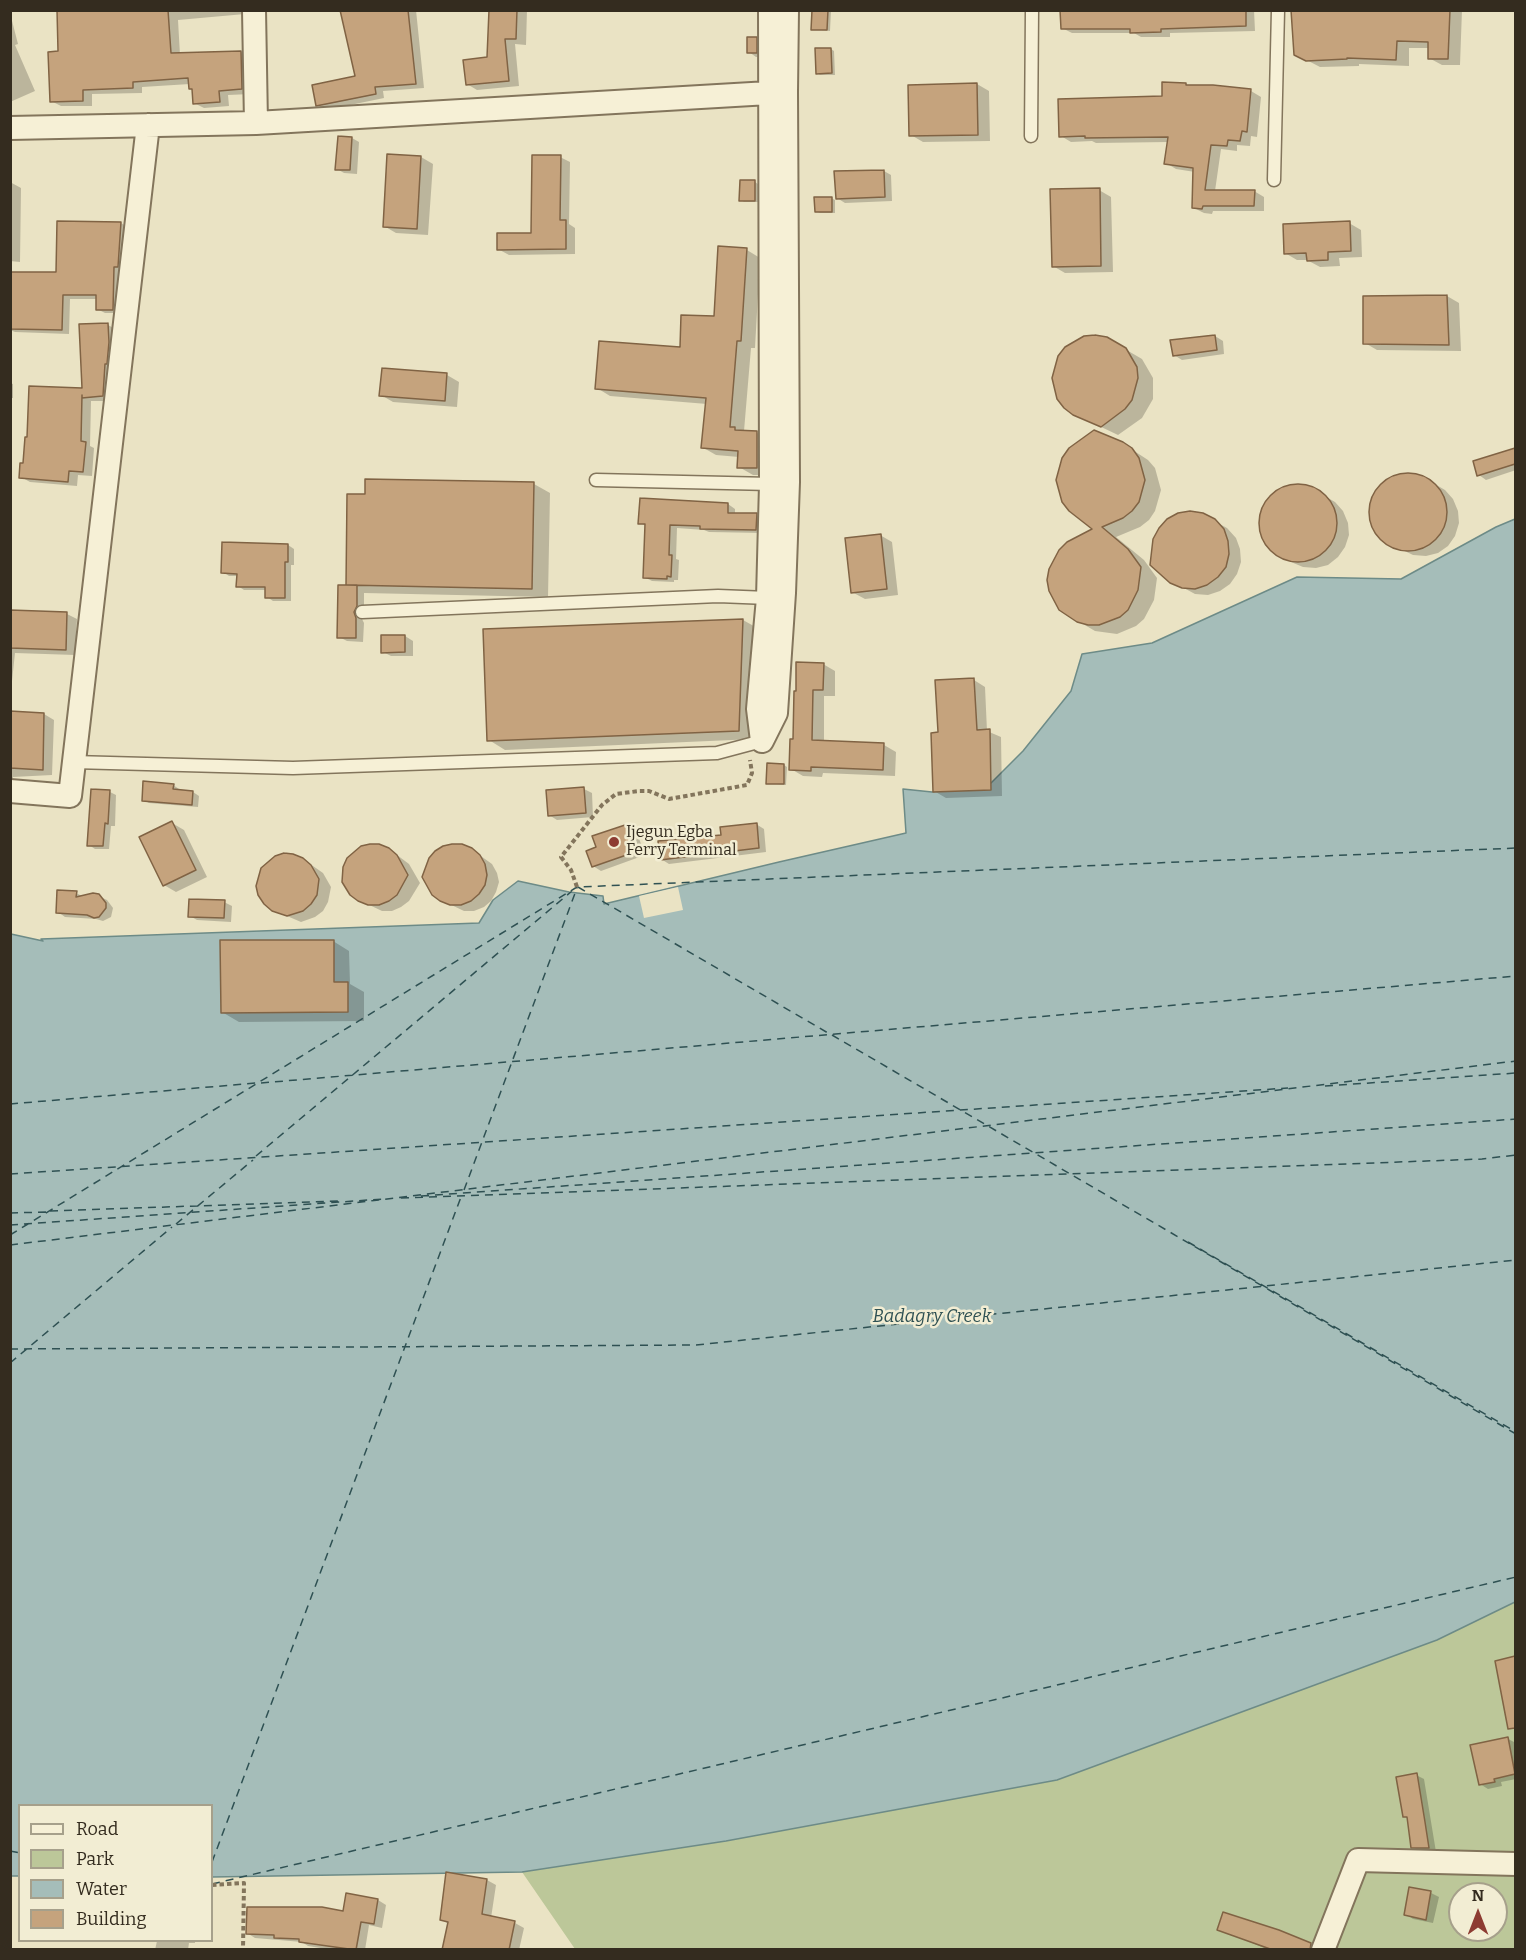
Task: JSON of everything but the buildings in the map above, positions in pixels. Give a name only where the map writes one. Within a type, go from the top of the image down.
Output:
[{"type":"street","points":[[254,10],[256,123]]},
{"type":"street","points":[[754,742],[776,713],[788,482],[778,92],[770,10]]},
{"type":"street","points":[[754,742],[768,598],[778,92],[788,10]]},
{"type":"street","points":[[10,128],[256,123],[778,92]]},
{"type":"street","points":[[10,791],[70,796],[148,125]]},
{"type":"street","points":[[1323,1950],[1358,1860],[1515,1864]]},
{"type":"lane","points":[[1031,136],[1032,10]]},
{"type":"lane","points":[[1274,180],[1278,10]]},
{"type":"lane","points":[[596,480],[771,484]]},
{"type":"lane","points":[[362,612],[718,596],[768,598]]},
{"type":"lane","points":[[73,762],[305,767],[717,753],[754,742]]},
{"type":"path","points":[[577,887],[571,870],[561,857],[602,805],[616,794],[639,790],[649,791],[669,799],[747,785],[752,773],[754,742]]},
{"type":"path","points":[[213,1885],[244,1883],[243,1950]]},
{"type":"green space","points":[[1515,1602],[1515,1949],[575,1949],[522,1872],[726,1841],[1057,1780],[1437,1640]]},
{"type":"water","name":"Badagry Creek","points":[[1515,519],[1515,1602],[1437,1640],[1057,1780],[726,1841],[522,1872],[213,1877],[213,1804],[18,1804],[18,1876],[11,1876],[11,934],[43,941],[41,939],[479,923],[493,900],[518,881],[569,892],[603,896],[604,904],[906,833],[903,789],[932,792],[991,783],[1023,751],[1071,691],[1082,654],[1152,643],[1297,577],[1401,579]]},
{"type":"pier","points":[[678,887],[683,910],[644,918],[639,896]]},
{"type":"ferry route","points":[[10,1235],[577,887],[1516,848]]},
{"type":"ferry route","points":[[578,887],[828,1033]]},
{"type":"ferry route","points":[[464,1190],[577,888]]},
{"type":"ferry route","points":[[256,1156],[572,891]]},
{"type":"ferry route","points":[[261,1083],[1516,976]]},
{"type":"ferry route","points":[[832,1035],[1516,1434]]},
{"type":"ferry route","points":[[10,1245],[1516,1061]]},
{"type":"ferry route","points":[[1325,1086],[1516,1073]]},
{"type":"ferry route","points":[[10,1104],[256,1083]]},
{"type":"ferry route","points":[[10,1174],[1288,1088]]},
{"type":"ferry route","points":[[421,1196],[1516,1119]]},
{"type":"ferry route","points":[[401,1198],[1482,1159],[1516,1155]]},
{"type":"ferry route","points":[[176,1224],[253,1160]]},
{"type":"ferry route","points":[[213,1859],[461,1197]]},
{"type":"ferry route","points":[[10,1225],[383,1199]]},
{"type":"ferry route","points":[[50,1211],[339,1201]]},
{"type":"ferry route","points":[[10,1213],[46,1212]]},
{"type":"ferry route","points":[[10,1363],[172,1227]]},
{"type":"ferry route","points":[[1188,1242],[1516,1432]]},
{"type":"ferry route","points":[[10,1349],[696,1345],[1516,1260]]},
{"type":"ferry route","points":[[213,1884],[1516,1577]]},
{"type":"ferry route","points":[[10,1851],[18,1853]]},
{"type":"place","name":"Ijegun Egba Ferry Terminal","points":[[614,842]]}]
